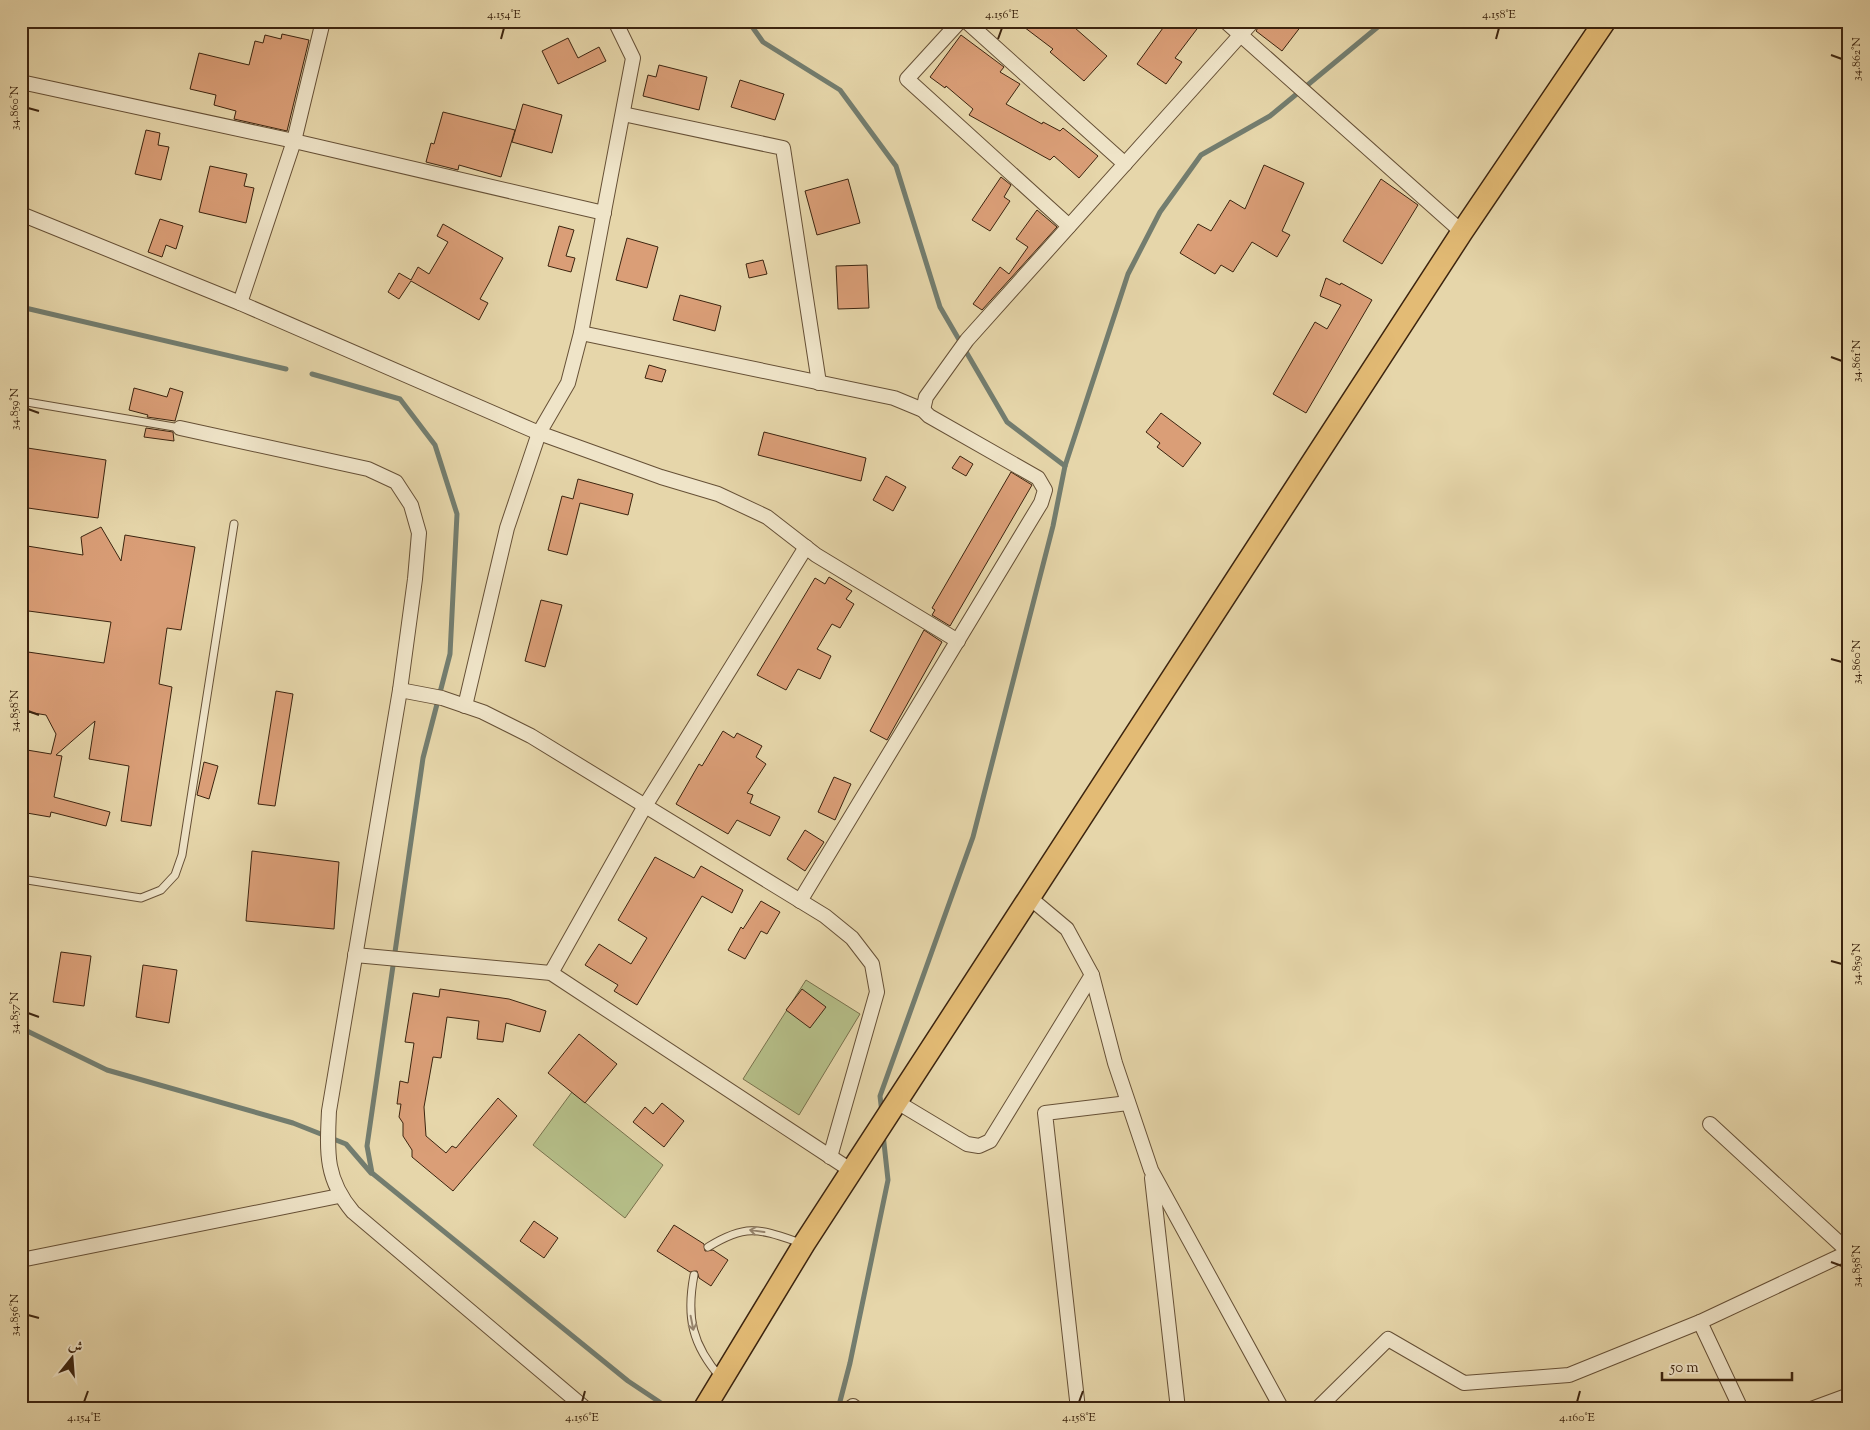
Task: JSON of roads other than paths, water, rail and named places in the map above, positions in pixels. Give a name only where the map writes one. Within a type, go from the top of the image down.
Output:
[{"type":"main road","points":[[704,1409],[804,1244],[1462,232],[1604,21]]},
{"type":"street","points":[[240,303],[294,141],[323,21]]},
{"type":"street","points":[[465,706],[507,528],[539,433],[568,383],[581,333],[633,58],[615,21]]},
{"type":"street","points":[[960,21],[907,79],[1069,226]]},
{"type":"street","points":[[966,21],[1125,164]]},
{"type":"street","points":[[1226,21],[1462,232]]},
{"type":"street","points":[[923,410],[926,397],[967,340],[1254,21]]},
{"type":"street","points":[[21,82],[294,141],[604,213]]},
{"type":"street","points":[[623,114],[783,148],[819,383]]},
{"type":"street","points":[[21,214],[240,303],[539,433],[661,477],[718,494],[767,517],[806,547],[958,641]]},
{"type":"street","points":[[581,333],[894,398],[923,410],[929,416],[1038,478],[1045,490],[1041,503],[800,901]]},
{"type":"street","points":[[180,428],[368,469],[396,482],[410,505],[419,532],[415,579],[400,690],[354,955],[328,1125],[331,1176],[339,1196],[364,1221],[586,1409]]},
{"type":"street","points":[[551,973],[645,806],[806,547]]},
{"type":"street","points":[[400,690],[442,698],[483,712],[531,736],[825,916],[852,938],[872,964],[877,992],[830,1157]]},
{"type":"street","points":[[1030,898],[1067,929],[1092,975],[1115,1063],[1151,1170],[1282,1409]]},
{"type":"street","points":[[354,955],[551,973],[852,1171]]},
{"type":"street","points":[[897,1102],[968,1144],[979,1146],[990,1141],[1092,975]]},
{"type":"street","points":[[1078,1409],[1045,1113],[1128,1102]]},
{"type":"street","points":[[1317,1409],[1388,1339],[1464,1383],[1527,1380],[1569,1375],[1700,1322],[1849,1252],[1710,1124]]},
{"type":"street","points":[[1151,1170],[1178,1409]]},
{"type":"street","points":[[21,1260],[339,1196]]},
{"type":"street","points":[[1700,1322],[1741,1409]]},
{"type":"street","points":[[1811,1409],[1849,1395]]},
{"type":"lane","points":[[21,401],[180,428]]},
{"type":"lane","points":[[21,879],[141,898],[161,890],[175,875],[182,855],[234,524]]},
{"type":"lane","points":[[708,1247],[730,1233],[749,1230],[773,1234],[804,1244]]},
{"type":"lane","points":[[694,1275],[690,1297],[694,1335],[707,1362],[722,1380]]},
{"type":"waterway","points":[[748,21],[763,42],[840,90],[896,166],[940,307],[1007,422],[1065,466]]},
{"type":"waterway","points":[[882,1113],[880,1096],[973,837],[1053,526],[1065,466],[1128,274],[1160,212],[1201,155],[1270,116],[1385,21]]},
{"type":"waterway","points":[[21,307],[286,369]]},
{"type":"waterway","points":[[312,374],[400,399],[435,445],[457,514],[450,654],[423,758],[367,1146],[372,1173],[628,1381],[670,1409]]},
{"type":"waterway","points":[[21,1028],[107,1070],[293,1123],[346,1144],[371,1173]]},
{"type":"waterway","points":[[838,1409],[850,1363],[888,1180],[883,1134]]}]
